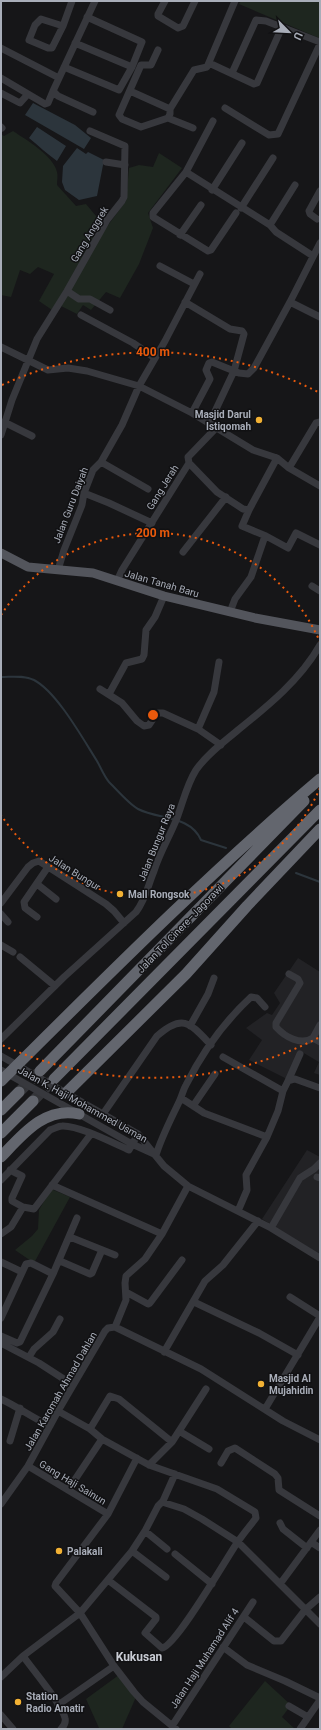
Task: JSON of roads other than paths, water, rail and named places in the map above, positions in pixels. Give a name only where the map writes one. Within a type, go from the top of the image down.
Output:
[{"type":"highway","points":[[3,1075],[17,1065],[185,900],[260,830],[320,779]]},
{"type":"highway","name":"Jalan Tol Cinere–Jagorawi","points":[[40,1071],[320,785]]},
{"type":"highway","name":"Jalan Tol Cinere–Jagorawi","points":[[54,1079],[320,810]]},
{"type":"highway","points":[[66,1093],[186,974],[247,906],[320,829]]},
{"type":"highway","points":[[1,1110],[19,1092]]},
{"type":"highway","points":[[1,1133],[33,1100]]},
{"type":"highway","points":[[1,1157],[37,1122],[50,1116],[62,1113],[79,1114]]},
{"type":"main road","name":"Jalan Tanah Baru","points":[[1,553],[28,567],[93,573],[164,598],[320,630]]},
{"type":"street","points":[[63,26],[41,18],[35,25],[29,40],[50,49],[52,48],[63,26],[72,1]]},
{"type":"street","points":[[1,78],[47,104],[95,1]]},
{"type":"street","points":[[165,1],[158,16],[178,28],[183,26],[195,1]]},
{"type":"street","points":[[168,118],[170,109],[194,70],[197,68],[205,68],[208,63],[235,1]]},
{"type":"street","points":[[87,17],[142,42],[130,91],[119,114],[122,119],[141,127],[168,118],[193,128]]},
{"type":"street","points":[[225,108],[269,135],[278,134],[320,43],[266,20],[256,20],[232,73]]},
{"type":"street","points":[[208,63],[254,84],[257,83],[282,27]]},
{"type":"street","points":[[75,43],[135,70]]},
{"type":"street","points":[[1,48],[59,78]]},
{"type":"street","points":[[64,68],[119,90],[135,70],[141,65],[151,65],[158,50]]},
{"type":"street","points":[[53,91],[58,96],[93,112]]},
{"type":"street","points":[[130,91],[170,109]]},
{"type":"street","points":[[1,93],[20,103],[28,94]]},
{"type":"street","points":[[213,121],[186,172],[152,215],[154,219],[210,251],[239,211],[273,158]]},
{"type":"street","name":"Gang Anggrek","points":[[1,435],[3,424],[37,339],[67,291],[107,220],[124,197],[125,146],[90,130]]},
{"type":"street","points":[[212,190],[242,143]]},
{"type":"street","points":[[106,162],[125,165]]},
{"type":"street","points":[[186,172],[239,211],[270,225],[276,232],[313,256]]},
{"type":"street","points":[[270,225],[295,185]]},
{"type":"street","points":[[317,219],[310,214],[309,211],[320,191]]},
{"type":"street","points":[[180,235],[201,205]]},
{"type":"street","points":[[192,413],[210,379],[206,370],[209,363],[212,362],[234,371],[248,374],[254,368],[320,243]]},
{"type":"street","points":[[160,266],[194,284]]},
{"type":"street","name":"Jalan Guru Daiyah","points":[[58,570],[93,470],[101,462],[122,425],[139,386],[166,341],[200,274]]},
{"type":"street","points":[[67,291],[79,299],[90,299],[110,310]]},
{"type":"street","points":[[185,302],[230,329],[242,331],[244,334],[234,371],[209,424]]},
{"type":"street","points":[[290,302],[320,318]]},
{"type":"street","points":[[81,315],[133,343],[155,358]]},
{"type":"street","points":[[1,347],[48,370],[68,368],[87,371],[139,386],[192,413],[252,450],[277,458],[289,468],[320,486]]},
{"type":"street","points":[[289,468],[316,424],[320,422]]},
{"type":"street","points":[[3,424],[32,436]]},
{"type":"street","name":"Gang Jerah","points":[[117,581],[122,570],[189,462],[188,458],[191,452],[216,428]]},
{"type":"street","points":[[277,458],[242,526],[288,548],[296,533],[320,545]]},
{"type":"street","points":[[101,462],[148,489]]},
{"type":"street","points":[[189,462],[217,492],[226,496],[243,509],[249,510]]},
{"type":"street","points":[[84,493],[152,522]]},
{"type":"street","points":[[183,552],[226,496]]},
{"type":"street","points":[[230,612],[235,599],[251,577],[265,536]]},
{"type":"street","points":[[312,586],[320,591]]},
{"type":"street","points":[[109,694],[126,663],[142,659],[146,647],[146,630],[164,598]]},
{"type":"street","name":"Jalan Bungur Raya","points":[[1,1039],[55,986],[142,905],[157,861],[176,821],[184,796],[196,770],[221,745],[253,718],[298,676],[318,648]]},
{"type":"street","points":[[198,728],[214,692],[219,662]]},
{"type":"street","points":[[100,689],[122,702],[137,721],[144,726],[149,725],[159,712],[198,728],[221,745]]},
{"type":"street","name":"Jalan Bungur","points":[[1,903],[33,862],[38,861],[106,904],[124,923]]},
{"type":"street","points":[[37,918],[25,908],[24,902],[48,867]]},
{"type":"street","points":[[36,884],[56,899]]},
{"type":"street","points":[[1,914],[8,922]]},
{"type":"street","points":[[1,945],[13,952]]},
{"type":"street","points":[[20,957],[55,986]]},
{"type":"street","points":[[289,974],[298,979],[300,983],[276,1023],[276,1027],[299,1041],[309,1041],[313,1038],[320,1025]]},
{"type":"street","points":[[190,1026],[208,994],[214,978]]},
{"type":"street","points":[[156,1155],[161,1139],[181,1098],[185,1086],[211,1044],[231,1018],[252,997],[257,998],[265,1007]]},
{"type":"street","points":[[103,1114],[157,1036],[167,1028],[181,1022],[190,1026],[211,1044]]},
{"type":"street","points":[[313,1038],[320,1042]]},
{"type":"street","points":[[238,1211],[247,1190],[246,1175],[267,1137],[278,1110],[283,1091],[300,1054]]},
{"type":"street","name":"Jalan K. Haji Mohammed Usman","points":[[1,1056],[138,1134],[164,1166],[188,1186],[271,1228],[320,1258]]},
{"type":"street","points":[[222,1056],[283,1091]]},
{"type":"street","points":[[193,1106],[215,1074]]},
{"type":"street","name":"Jalan K. Haji Mohammed Usman","points":[[3,1075],[79,1114],[132,1144],[156,1155]]},
{"type":"street","points":[[288,1081],[295,1079],[320,1088]]},
{"type":"street","points":[[181,1098],[204,1113],[267,1137]]},
{"type":"street","points":[[1,1180],[50,1130],[60,1126],[69,1126],[129,1150],[138,1134]]},
{"type":"street","points":[[10,1170],[22,1175],[11,1200],[23,1207],[34,1209],[91,1134]]},
{"type":"street","points":[[271,1228],[300,1178],[320,1163]]},
{"type":"street","points":[[52,1185],[162,1234]]},
{"type":"street","points":[[188,1186],[162,1234],[145,1259],[126,1276],[126,1300],[115,1327],[201,1369],[283,1421],[320,1440]]},
{"type":"street","points":[[1,1234],[11,1227],[23,1207]]},
{"type":"street","points":[[1,1336],[17,1343],[20,1342],[60,1261],[77,1218]]},
{"type":"street","points":[[164,1352],[205,1281],[223,1265],[258,1221]]},
{"type":"street","points":[[70,1237],[114,1255]]},
{"type":"street","points":[[60,1261],[90,1274],[92,1273],[102,1250]]},
{"type":"street","points":[[126,1292],[148,1304],[150,1303],[182,1260]]},
{"type":"street","points":[[1,1262],[22,1272]]},
{"type":"street","points":[[1,1318],[26,1264],[31,1263],[53,1274]]},
{"type":"street","points":[[265,1409],[320,1316],[290,1297]]},
{"type":"street","points":[[194,1302],[259,1333],[298,1355]]},
{"type":"street","points":[[29,1357],[34,1349],[52,1332],[60,1319]]},
{"type":"street","name":"Jalan Karomah Ahmad Dahlan","points":[[1,1504],[28,1466],[105,1331],[108,1328],[115,1327]]},
{"type":"street","points":[[1,1343],[29,1357],[73,1385]]},
{"type":"street","points":[[149,1465],[172,1442],[206,1389]]},
{"type":"street","points":[[90,1429],[110,1396],[119,1399],[172,1442]]},
{"type":"street","points":[[1,1399],[20,1408],[32,1417],[50,1426]]},
{"type":"street","points":[[10,1441],[20,1408]]},
{"type":"street","points":[[58,1411],[90,1429],[102,1439],[149,1465],[217,1489],[255,1512],[256,1518],[238,1542],[212,1584],[168,1645],[162,1648],[145,1633],[156,1617],[108,1580]]},
{"type":"street","points":[[179,1431],[209,1449]]},
{"type":"street","points":[[68,1490],[102,1439]]},
{"type":"street","points":[[221,1463],[228,1451],[235,1448],[275,1474],[278,1478],[279,1490],[320,1516]]},
{"type":"street","points":[[137,1458],[108,1514],[55,1586],[80,1613],[114,1666],[143,1702],[174,1728]]},
{"type":"street","name":"Gang Haji Sainun","points":[[28,1466],[108,1514]]},
{"type":"street","points":[[1,1677],[23,1656],[80,1613],[132,1551],[145,1531],[158,1506],[162,1502],[175,1474]]},
{"type":"street","points":[[162,1502],[184,1509],[196,1515],[238,1542],[320,1624]]},
{"type":"street","points":[[280,1523],[283,1529],[309,1545],[320,1548]]},
{"type":"street","points":[[280,1584],[320,1530]]},
{"type":"street","points":[[145,1531],[167,1549]]},
{"type":"street","points":[[132,1551],[166,1577]]},
{"type":"street","points":[[175,1554],[212,1584]]},
{"type":"street","points":[[244,1617],[274,1641],[278,1642],[283,1640],[305,1610],[320,1597]]},
{"type":"street","name":"Jalan Haji Muhamad Alif 4","points":[[174,1728],[223,1647],[253,1602]]},
{"type":"street","points":[[223,1647],[247,1665],[286,1681],[320,1699],[300,1729]]},
{"type":"street","points":[[23,1656],[58,1705],[65,1718],[64,1726],[61,1729]]},
{"type":"street","points":[[58,1705],[114,1666]]},
{"type":"street","points":[[289,1706],[308,1717]]},
{"type":"street","points":[[1,1715],[13,1729]]},
{"type":"waterway","points":[[1,677],[26,677],[43,686],[69,717],[97,761],[107,780],[135,807],[146,812],[182,822],[196,832],[201,840],[226,848]]},
{"type":"waterway","points":[[296,873],[320,882]]},
{"type":"tunnel","points":[[19,1092],[40,1071]]},
{"type":"tunnel","points":[[33,1101],[54,1079]]},
{"type":"place","name":"Masjid Darul Istiqomah","points":[[259,420]]},
{"type":"place","name":"Mall Rongsok","points":[[120,894]]},
{"type":"place","name":"Masjid Al Mujahidin","points":[[261,1384]]},
{"type":"place","name":"Palakali","points":[[59,1551]]},
{"type":"place","name":"Station Radio Amatir","points":[[18,1702]]},
{"type":"district","name":"Kukusan","points":[[139,1657]]}]
